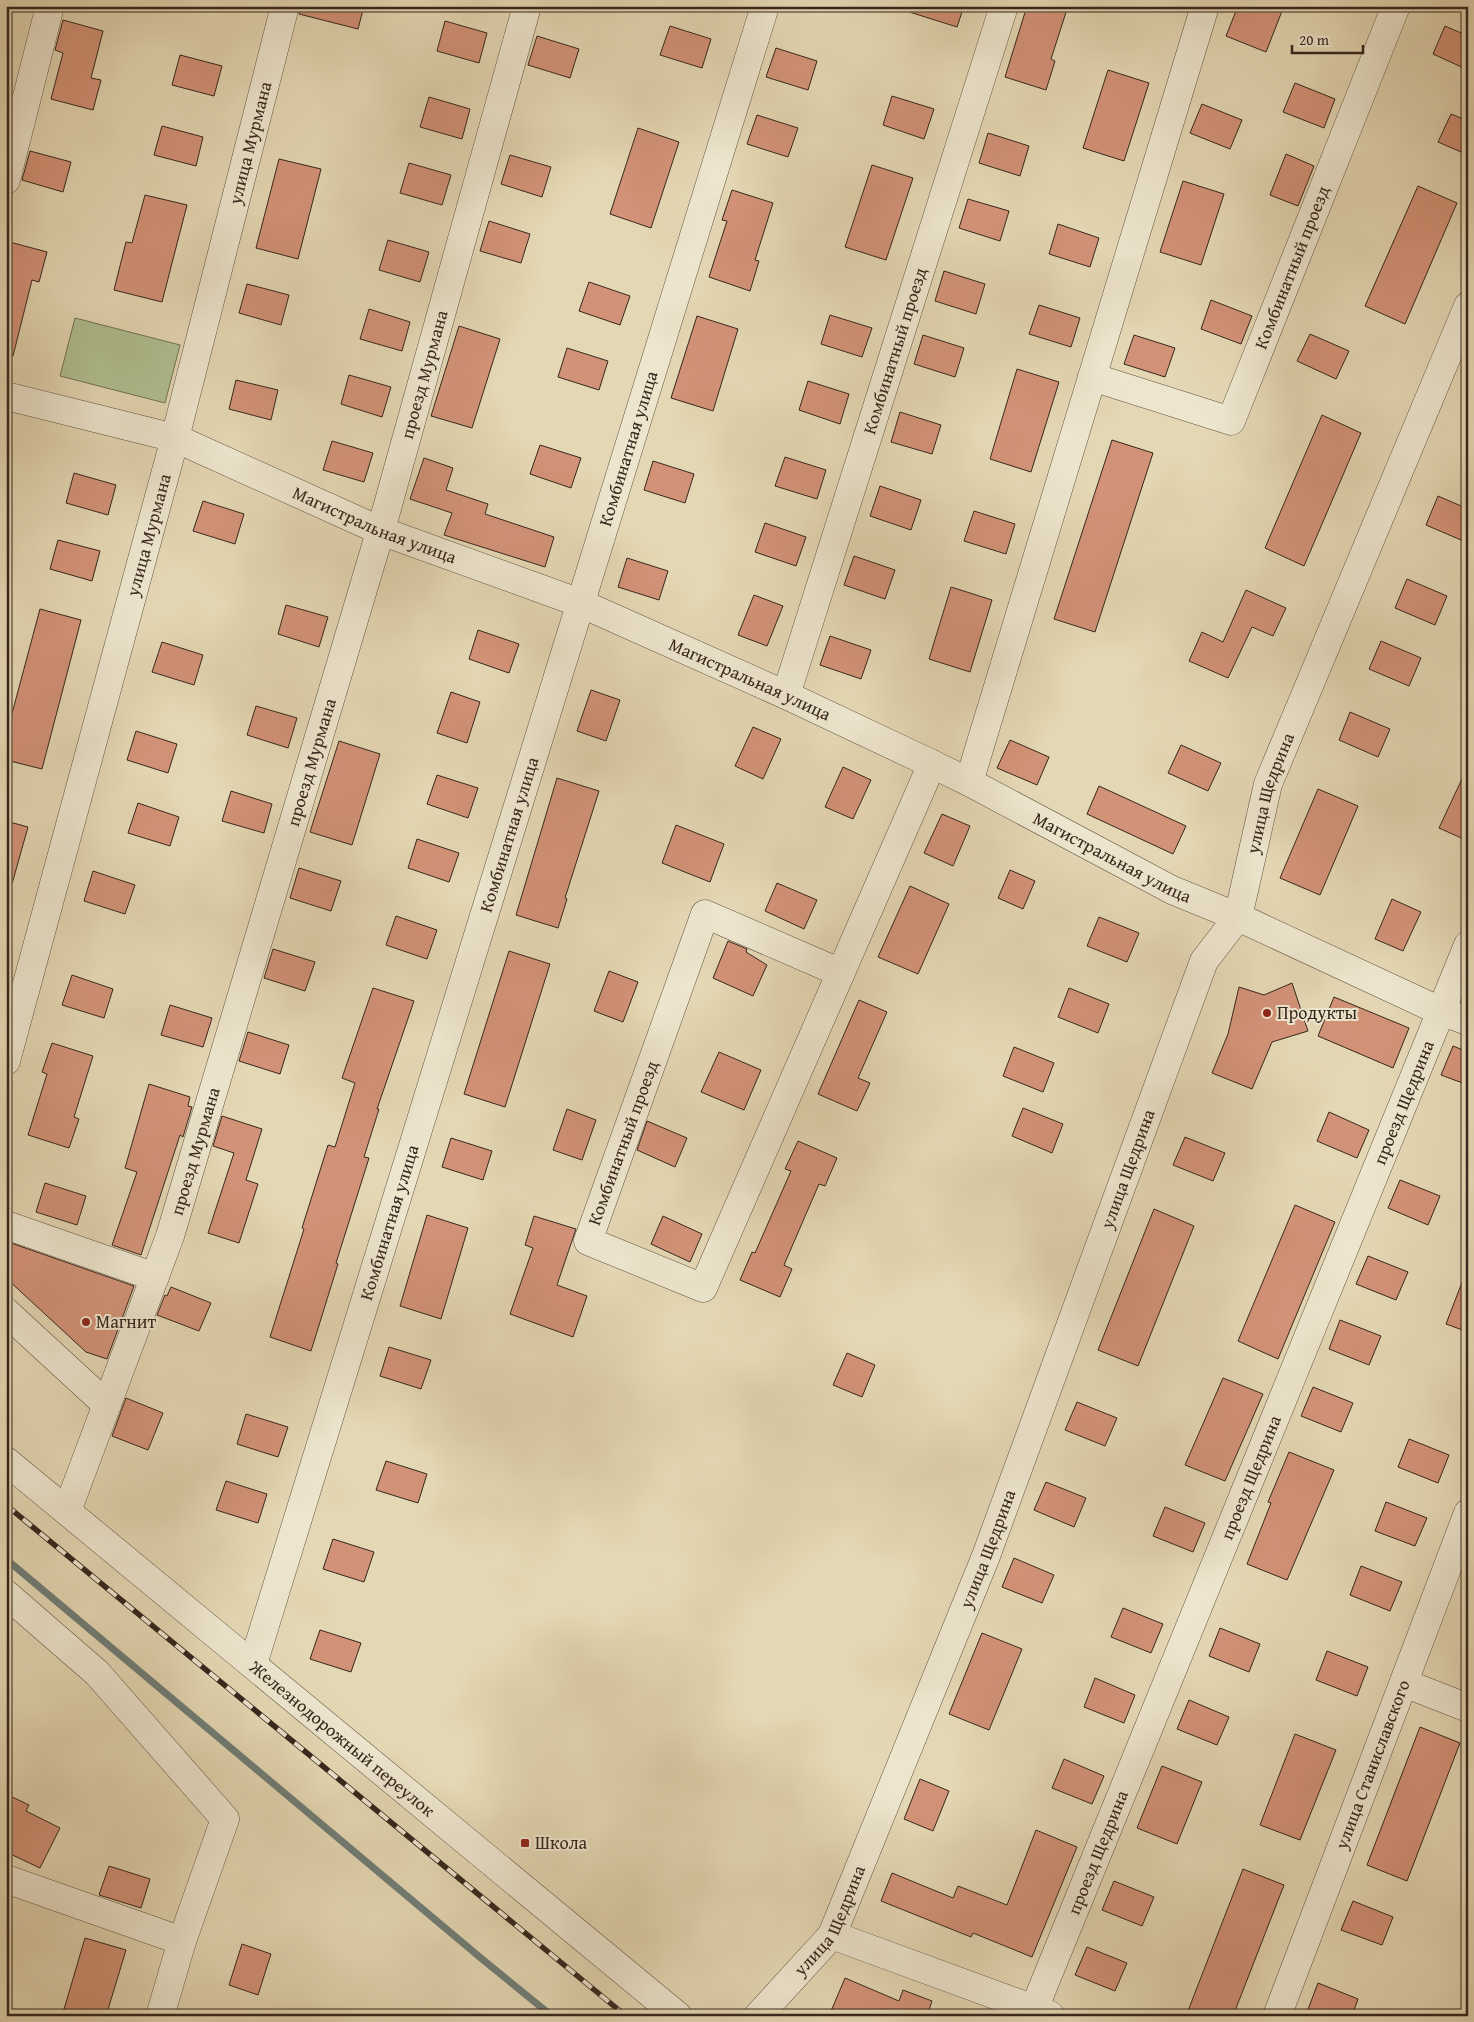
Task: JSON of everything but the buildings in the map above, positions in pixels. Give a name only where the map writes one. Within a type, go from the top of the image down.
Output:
[{"type":"street","points":[[6,180],[50,6]]},
{"type":"street","name":"улица Мурмана","points":[[6,1061],[175,438],[285,6]]},
{"type":"street","name":"проезд Мурмана","points":[[67,1511],[170,1236],[381,531],[527,6]]},
{"type":"street","name":"Комбинатная улица","points":[[253,1664],[765,6]]},
{"type":"street","name":"Комбинатный проезд","points":[[786,695],[1004,6]]},
{"type":"street","points":[[969,782],[1205,6]]},
{"type":"street","name":"Комбинатный проезд","points":[[1092,377],[1231,421],[1396,6]]},
{"type":"street","name":"улица Щедрина","points":[[758,2016],[832,1935],[986,1556],[1204,961],[1238,917],[1268,784],[1468,306]]},
{"type":"street","name":"Магистральная улица","points":[[6,396],[175,438],[381,531],[580,603],[786,695],[932,764],[1172,890],[1238,917],[1440,1011],[1468,1021]]},
{"type":"street","name":"Комбинатный проезд","points":[[841,974],[705,914],[588,1241],[703,1288],[841,974],[932,764]]},
{"type":"street","name":"проезд Щедрина","points":[[1042,2012],[1440,1011],[1468,945]]},
{"type":"street","points":[[6,1225],[155,1278]]},
{"type":"street","points":[[6,1312],[107,1405]]},
{"type":"street","name":"Железнодорожный переулок","points":[[6,1461],[678,2016]]},
{"type":"street","name":"улица Станиславского","points":[[1278,2016],[1468,1513]]},
{"type":"street","points":[[6,1594],[97,1673],[225,1819],[182,1941],[160,2016]]},
{"type":"street","points":[[1404,1684],[1468,1708]]},
{"type":"street","points":[[6,1879],[182,1941]]},
{"type":"street","points":[[832,1935],[1042,2012]]},
{"type":"green space","points":[[75,318],[180,345],[165,403],[60,376]]},
{"type":"waterway","points":[[6,1559],[552,2016]]},
{"type":"railway","points":[[6,1505],[626,2016]]},
{"type":"place","name":"Продукты","points":[[1267,1013]]},
{"type":"place","name":"Магнит","points":[[86,1322]]},
{"type":"place","name":"Школа","points":[[525,1843]]}]
